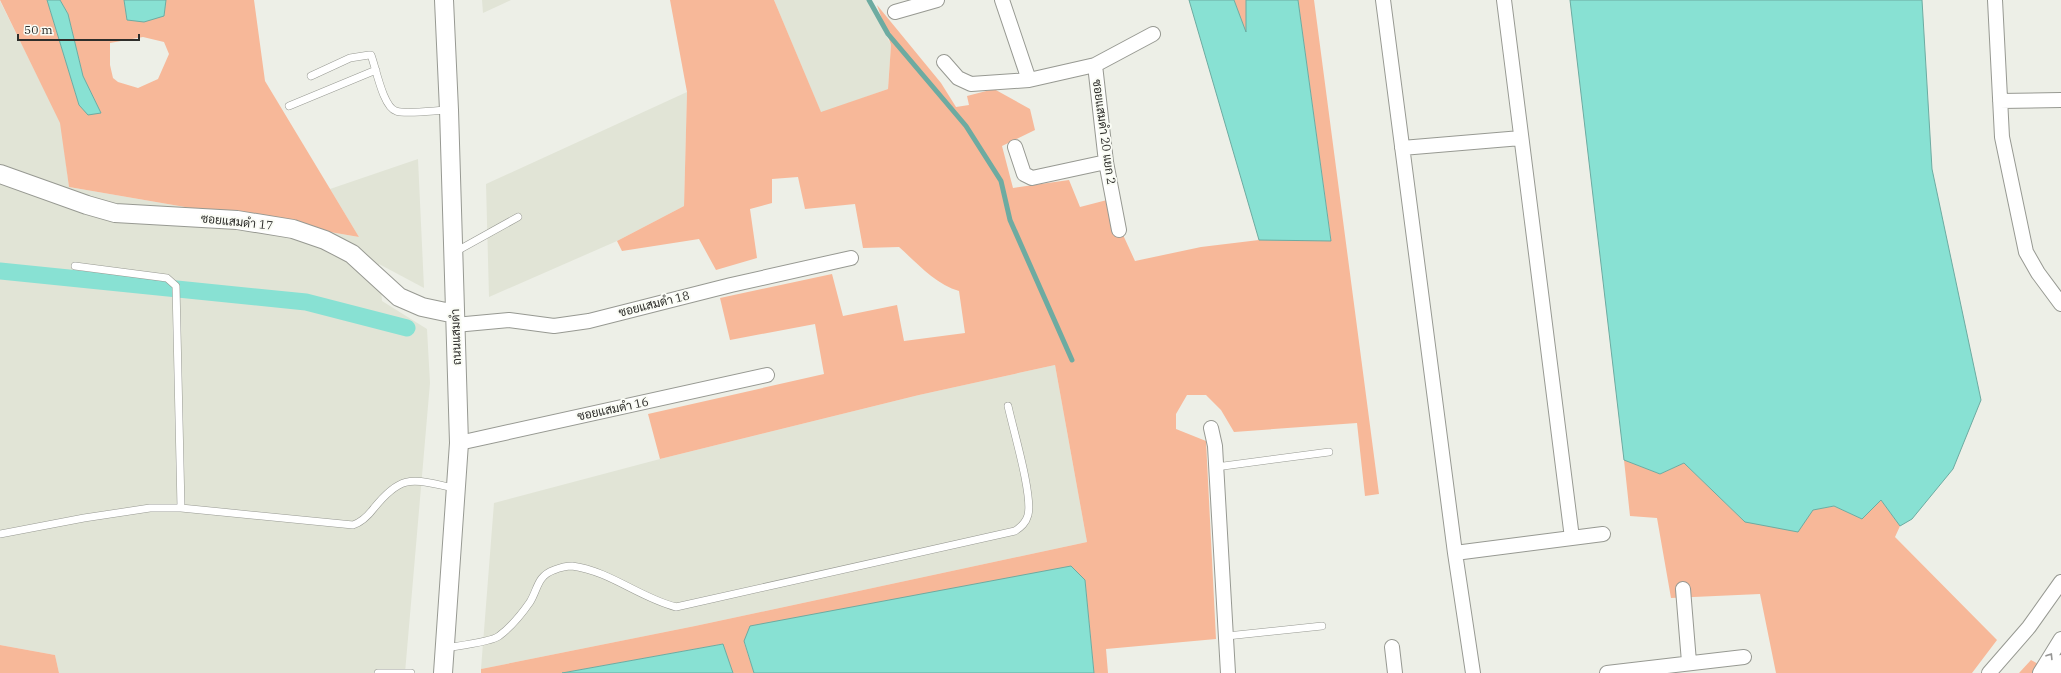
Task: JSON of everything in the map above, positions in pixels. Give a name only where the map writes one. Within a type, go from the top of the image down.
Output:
[{"type":"street","name":"ถนนแสมดำ","points":[[443,673],[459,444],[450,110],[444,0]]},
{"type":"street","points":[[895,12],[937,0]]},
{"type":"street","points":[[1002,0],[1029,80]]},
{"type":"street","points":[[1384,0],[1455,553],[1473,673]]},
{"type":"street","points":[[1504,0],[1572,538]]},
{"type":"street","points":[[1995,0],[2002,137],[2026,252],[2038,273],[2061,304]]},
{"type":"street","points":[[1094,65],[1153,34]]},
{"type":"street","name":"ซอยแสมดำ 20 แยก 2","points":[[944,62],[962,82],[971,84],[1029,80],[1094,65],[1106,162],[1120,230]]},
{"type":"street","points":[[2000,101],[2061,100]]},
{"type":"street","points":[[1402,148],[1522,138]]},
{"type":"street","points":[[1015,146],[1024,174],[1032,178],[1106,162]]},
{"type":"street","name":"ซอยแสมดำ 17","points":[[0,174],[87,205],[115,213],[237,220],[293,229],[325,240],[352,254],[399,297],[455,319]]},
{"type":"street","name":"ซอยแสมดำ 18","points":[[455,319],[509,320],[554,326],[589,321],[731,285],[851,258]]},
{"type":"street","name":"ซอยแสมดำ 16","points":[[459,444],[767,375]]},
{"type":"street","points":[[1211,428],[1216,467],[1228,673]]},
{"type":"street","points":[[1455,553],[1603,534]]},
{"type":"street","points":[[1989,673],[2029,627],[2061,582]]},
{"type":"street","points":[[1683,589],[1689,662]]},
{"type":"street","points":[[2040,673],[2061,639]]},
{"type":"street","points":[[1392,647],[1395,673]]},
{"type":"street","points":[[1607,673],[1689,662],[1744,657]]},
{"type":"street","points":[[2054,673],[2061,662]]},
{"type":"lane","points":[[311,76],[350,58],[371,55],[388,106],[395,111],[450,110]]},
{"type":"lane","points":[[289,106],[376,70]]},
{"type":"lane","points":[[453,253],[518,217]]},
{"type":"lane","points":[[75,266],[167,278],[176,286],[181,508]]},
{"type":"lane","points":[[445,648],[498,638],[517,619],[530,601],[540,578],[547,572],[558,568],[570,566],[587,569],[611,578],[660,603],[676,607],[1015,531],[1024,524],[1028,515],[1028,496],[1008,406]]},
{"type":"lane","points":[[1216,467],[1329,452]]},
{"type":"lane","points":[[0,534],[84,518],[150,508],[181,508],[353,525],[360,523],[387,492],[402,482],[421,481],[457,488]]},
{"type":"lane","points":[[1227,636],[1322,626]]},
{"type":"lane","points":[[378,673],[411,673]]},
{"type":"shaded area","points":[[0,0],[47,0],[79,105],[101,113],[83,76],[68,14],[60,0],[124,0],[127,20],[164,16],[166,0],[254,0],[265,81],[359,237],[69,187],[60,123]],"holes":[[[143,37],[164,42],[169,54],[158,79],[138,88],[118,82],[113,78],[110,65],[110,43]]]},
{"type":"shaded area","points":[[482,0],[511,0],[483,13]]},
{"type":"shaded area","points":[[670,0],[774,0],[821,112],[888,89],[891,45],[877,5],[941,83],[956,107],[969,105],[967,96],[994,89],[1030,109],[1035,130],[1002,146],[1013,188],[1069,180],[1080,207],[1107,200],[1135,261],[1201,247],[1259,240],[1331,240],[1298,0],[1314,0],[1379,494],[1365,496],[1357,423],[1234,432],[1221,410],[1206,395],[1187,395],[1176,414],[1176,429],[1206,441],[1216,639],[1106,649],[1108,673],[1094,673],[1085,580],[744,642],[754,673],[733,673],[723,644],[562,673],[481,673],[481,669],[695,626],[1087,542],[1055,365],[919,395],[660,459],[648,414],[824,374],[815,324],[730,340],[720,298],[832,274],[843,316],[897,305],[904,341],[965,333],[959,291],[942,284],[919,266],[899,247],[863,248],[855,204],[805,209],[798,177],[772,179],[772,203],[750,209],[757,258],[716,270],[699,239],[622,251],[617,241],[684,206],[687,92]]},
{"type":"shaded area","points":[[774,0],[868,0],[891,45],[888,89],[821,113]]},
{"type":"shaded area","points":[[1234,0],[1246,0],[1246,33]]},
{"type":"shaded area","points":[[0,1],[61,123],[69,187],[359,237],[330,189],[418,159],[424,288],[379,264],[382,301],[427,329],[430,383],[405,673],[59,673],[55,655],[0,645]]},
{"type":"shaded area","points":[[687,92],[684,206],[617,241],[489,297],[486,184]]},
{"type":"shaded area","points":[[1055,365],[1087,542],[695,626],[481,669],[494,503],[660,459],[919,395]]},
{"type":"shaded area","points":[[1624,460],[1660,474],[1684,463],[1745,522],[1834,506],[1862,519],[1881,500],[1900,526],[1895,537],[1997,640],[1972,673],[1776,673],[1760,594],[1671,598],[1657,518],[1630,516]]},
{"type":"shaded area","points":[[0,645],[55,655],[59,673],[0,673]]},
{"type":"shaded area","points":[[2031,660],[2054,673],[2019,673]]},
{"type":"water","points":[[47,0],[60,0],[68,14],[83,76],[101,113],[88,115],[79,105]]},
{"type":"water","points":[[124,0],[166,0],[164,16],[144,22],[127,20]]},
{"type":"water","points":[[1189,0],[1234,0],[1246,32],[1246,0],[1298,0],[1331,241],[1259,240]]},
{"type":"water","points":[[1570,0],[1922,0],[1932,169],[1981,400],[1953,469],[1912,519],[1900,526],[1881,500],[1862,519],[1834,506],[1813,510],[1798,532],[1745,522],[1684,463],[1660,474],[1624,460]]},
{"type":"water","points":[[1071,566],[1085,580],[1094,673],[754,673],[744,641],[750,626]]},
{"type":"water","points":[[723,644],[733,673],[562,673]]},
{"type":"waterway","points":[[869,0],[888,34],[966,126],[1001,181],[1010,220],[1072,360]]},
{"type":"waterway","points":[[0,271],[306,302],[407,328]]}]
